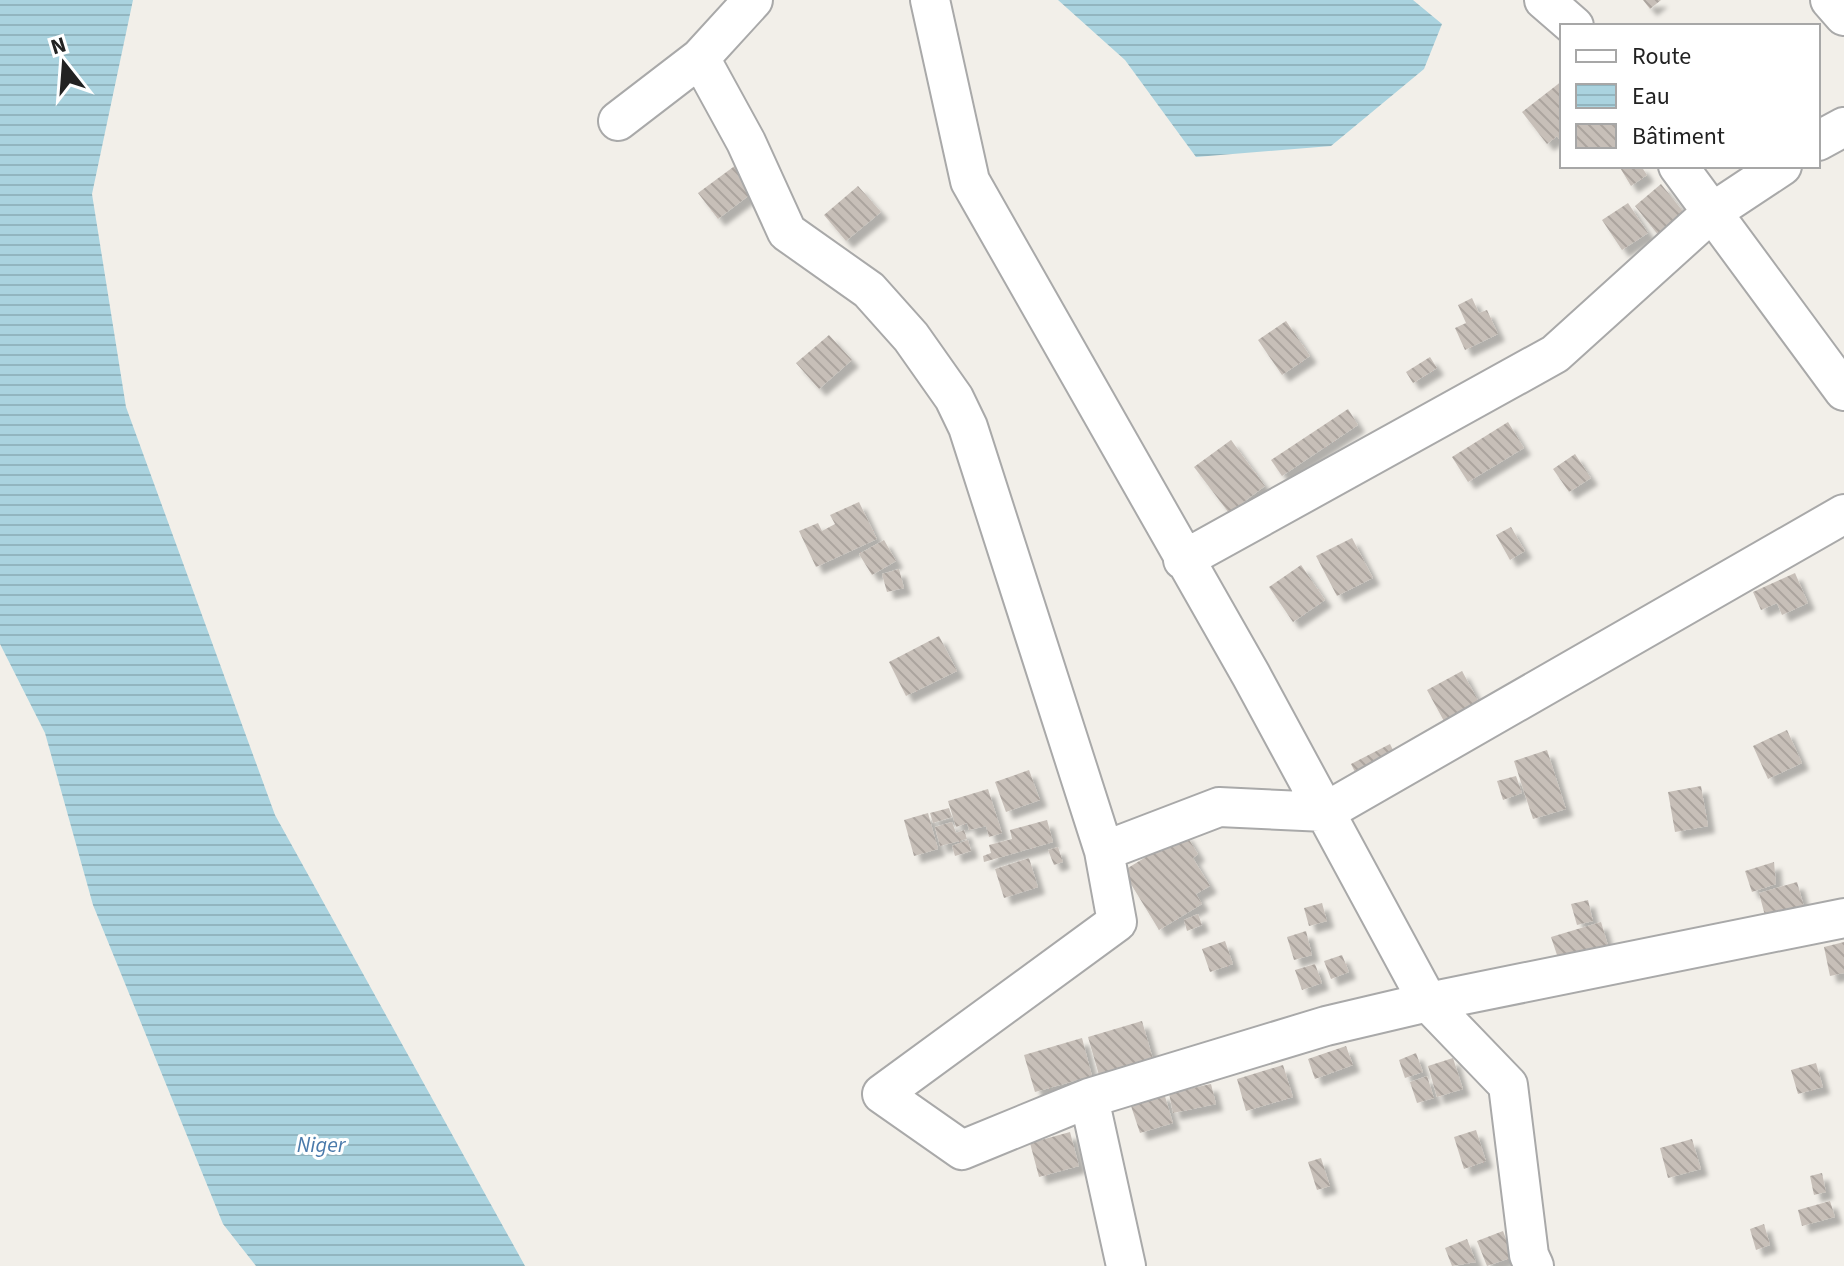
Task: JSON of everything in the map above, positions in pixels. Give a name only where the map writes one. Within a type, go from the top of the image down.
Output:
[{"type":"street","points":[[618,121],[700,58],[753,0]]},
{"type":"street","points":[[930,0],[970,181],[1325,812],[1428,1002],[1508,1085],[1529,1255],[1534,1266]]},
{"type":"street","points":[[1544,0],[1572,24]]},
{"type":"street","points":[[1830,0],[1844,16]]},
{"type":"street","points":[[700,58],[746,142],[787,232],[869,290],[911,337],[954,398],[968,427],[1104,851],[1117,922],[882,1094],[962,1150],[1089,1098],[1326,1026],[1428,1002],[1844,918]]},
{"type":"street","points":[[1820,140],[1844,127]]},
{"type":"street","points":[[1679,168],[1844,391]]},
{"type":"street","points":[[1183,560],[1555,354],[1711,213],[1779,168]]},
{"type":"street","points":[[1104,851],[1219,807],[1325,812],[1844,514]]},
{"type":"street","points":[[1089,1098],[1126,1266]]},
{"type":"water","name":"Niger","points":[[0,0],[133,0],[92,194],[126,407],[275,815],[525,1266],[256,1266],[223,1224],[93,905],[45,733],[0,644]]},
{"type":"water","points":[[1058,0],[1413,0],[1442,24],[1424,69],[1331,146],[1196,157],[1125,60]]},
{"type":"building","points":[[1643,0],[1661,0],[1650,9]]},
{"type":"building","points":[[1560,83],[1560,140],[1557,136],[1547,144],[1522,112]]},
{"type":"building","points":[[740,162],[760,187],[718,219],[698,193]]},
{"type":"building","points":[[1620,168],[1642,168],[1647,175],[1631,186]]},
{"type":"building","points":[[1661,184],[1685,214],[1659,236],[1635,206]]},
{"type":"building","points":[[858,186],[881,212],[846,241],[824,215]]},
{"type":"building","points":[[1628,203],[1648,233],[1622,250],[1602,220]]},
{"type":"building","points":[[1472,298],[1479,313],[1487,310],[1498,334],[1465,350],[1455,328],[1466,323],[1458,305]]},
{"type":"building","points":[[1286,321],[1310,356],[1282,375],[1258,340]]},
{"type":"building","points":[[829,335],[852,360],[819,389],[796,363]]},
{"type":"building","points":[[1430,357],[1437,368],[1413,383],[1406,372]]},
{"type":"building","points":[[1348,409],[1358,425],[1282,476],[1271,460]]},
{"type":"building","points":[[1508,422],[1524,448],[1468,482],[1452,457]]},
{"type":"building","points":[[1231,440],[1265,486],[1229,513],[1194,467]]},
{"type":"building","points":[[1575,454],[1591,478],[1569,492],[1553,469]]},
{"type":"building","points":[[859,502],[877,539],[816,567],[799,531],[818,523],[822,531],[835,524],[830,515]]},
{"type":"building","points":[[1511,527],[1525,551],[1510,560],[1496,535]]},
{"type":"building","points":[[1352,538],[1373,578],[1337,596],[1316,556]]},
{"type":"building","points":[[884,540],[896,561],[872,575],[859,554]]},
{"type":"building","points":[[1301,565],[1325,600],[1293,622],[1269,587]]},
{"type":"building","points":[[899,569],[904,588],[887,592],[882,574]]},
{"type":"building","points":[[1795,573],[1808,603],[1782,615],[1777,603],[1761,610],[1753,592]]},
{"type":"building","points":[[939,636],[957,671],[906,696],[889,662]]},
{"type":"building","points":[[1462,671],[1480,704],[1445,723],[1427,690]]},
{"type":"building","points":[[1787,730],[1802,763],[1768,779],[1753,746]]},
{"type":"building","points":[[1390,744],[1400,764],[1361,784],[1351,764]]},
{"type":"building","points":[[1547,750],[1566,809],[1533,819],[1514,761]]},
{"type":"building","points":[[1029,770],[1040,800],[1006,812],[995,782]]},
{"type":"building","points":[[1516,776],[1522,793],[1503,800],[1497,781]]},
{"type":"building","points":[[1701,786],[1708,826],[1675,832],[1668,792]]},
{"type":"building","points":[[988,789],[1002,833],[989,837],[986,826],[969,830],[967,823],[956,827],[948,801]]},
{"type":"building","points":[[949,808],[952,817],[933,823],[930,813]]},
{"type":"building","points":[[928,813],[938,849],[914,856],[904,820]]},
{"type":"building","points":[[1047,820],[1053,842],[984,862],[983,856],[991,853],[989,845],[1012,839],[1010,830]]},
{"type":"building","points":[[952,822],[956,833],[964,830],[967,839],[940,846],[935,827]]},
{"type":"building","points":[[1185,833],[1198,854],[1193,858],[1210,886],[1196,894],[1202,904],[1159,930],[1123,871]]},
{"type":"building","points":[[968,840],[971,851],[955,856],[952,846]]},
{"type":"building","points":[[1058,847],[1063,862],[1054,865],[1048,850]]},
{"type":"building","points":[[1029,858],[1038,887],[1004,898],[995,869]]},
{"type":"building","points":[[1774,862],[1776,884],[1752,892],[1745,871]]},
{"type":"building","points":[[1797,882],[1807,917],[1768,927],[1759,893]]},
{"type":"building","points":[[1588,900],[1593,921],[1577,925],[1571,904]]},
{"type":"building","points":[[1322,903],[1327,921],[1309,926],[1304,908]]},
{"type":"building","points":[[1198,914],[1202,925],[1187,931],[1184,920]]},
{"type":"building","points":[[1601,922],[1610,952],[1561,967],[1551,937]]},
{"type":"building","points":[[1306,931],[1312,955],[1294,960],[1287,937]]},
{"type":"building","points":[[1225,941],[1233,964],[1210,972],[1202,949]]},
{"type":"building","points":[[1844,942],[1844,973],[1830,976],[1824,947]]},
{"type":"building","points":[[1342,955],[1349,972],[1331,979],[1324,961]]},
{"type":"building","points":[[1315,964],[1322,983],[1302,990],[1295,970]]},
{"type":"building","points":[[1142,1021],[1153,1059],[1099,1075],[1088,1037]]},
{"type":"building","points":[[1082,1038],[1092,1076],[1035,1092],[1024,1055]]},
{"type":"building","points":[[1346,1046],[1353,1065],[1315,1079],[1308,1059]]},
{"type":"building","points":[[1416,1053],[1423,1072],[1405,1078],[1399,1060]]},
{"type":"building","points":[[1453,1058],[1463,1089],[1437,1097],[1428,1066]]},
{"type":"building","points":[[1816,1063],[1823,1087],[1798,1094],[1791,1070]]},
{"type":"building","points":[[1283,1065],[1293,1097],[1246,1111],[1237,1079]]},
{"type":"building","points":[[1427,1076],[1434,1098],[1417,1103],[1410,1082]]},
{"type":"building","points":[[1211,1084],[1216,1104],[1173,1113],[1169,1093]]},
{"type":"building","points":[[1164,1093],[1173,1123],[1140,1133],[1130,1103]]},
{"type":"building","points":[[1476,1130],[1486,1161],[1464,1169],[1454,1137]]},
{"type":"building","points":[[1070,1132],[1079,1166],[1039,1177],[1030,1143]]},
{"type":"building","points":[[1692,1139],[1701,1169],[1668,1178],[1660,1148]]},
{"type":"building","points":[[1321,1158],[1330,1186],[1317,1190],[1308,1162]]},
{"type":"building","points":[[1822,1173],[1826,1192],[1814,1195],[1810,1176]]},
{"type":"building","points":[[1830,1201],[1835,1217],[1802,1226],[1798,1210]]},
{"type":"building","points":[[1764,1224],[1770,1245],[1756,1250],[1750,1229]]},
{"type":"building","points":[[1503,1231],[1513,1257],[1487,1266],[1477,1241]]},
{"type":"building","points":[[1467,1239],[1476,1262],[1452,1266],[1445,1248]]}]
